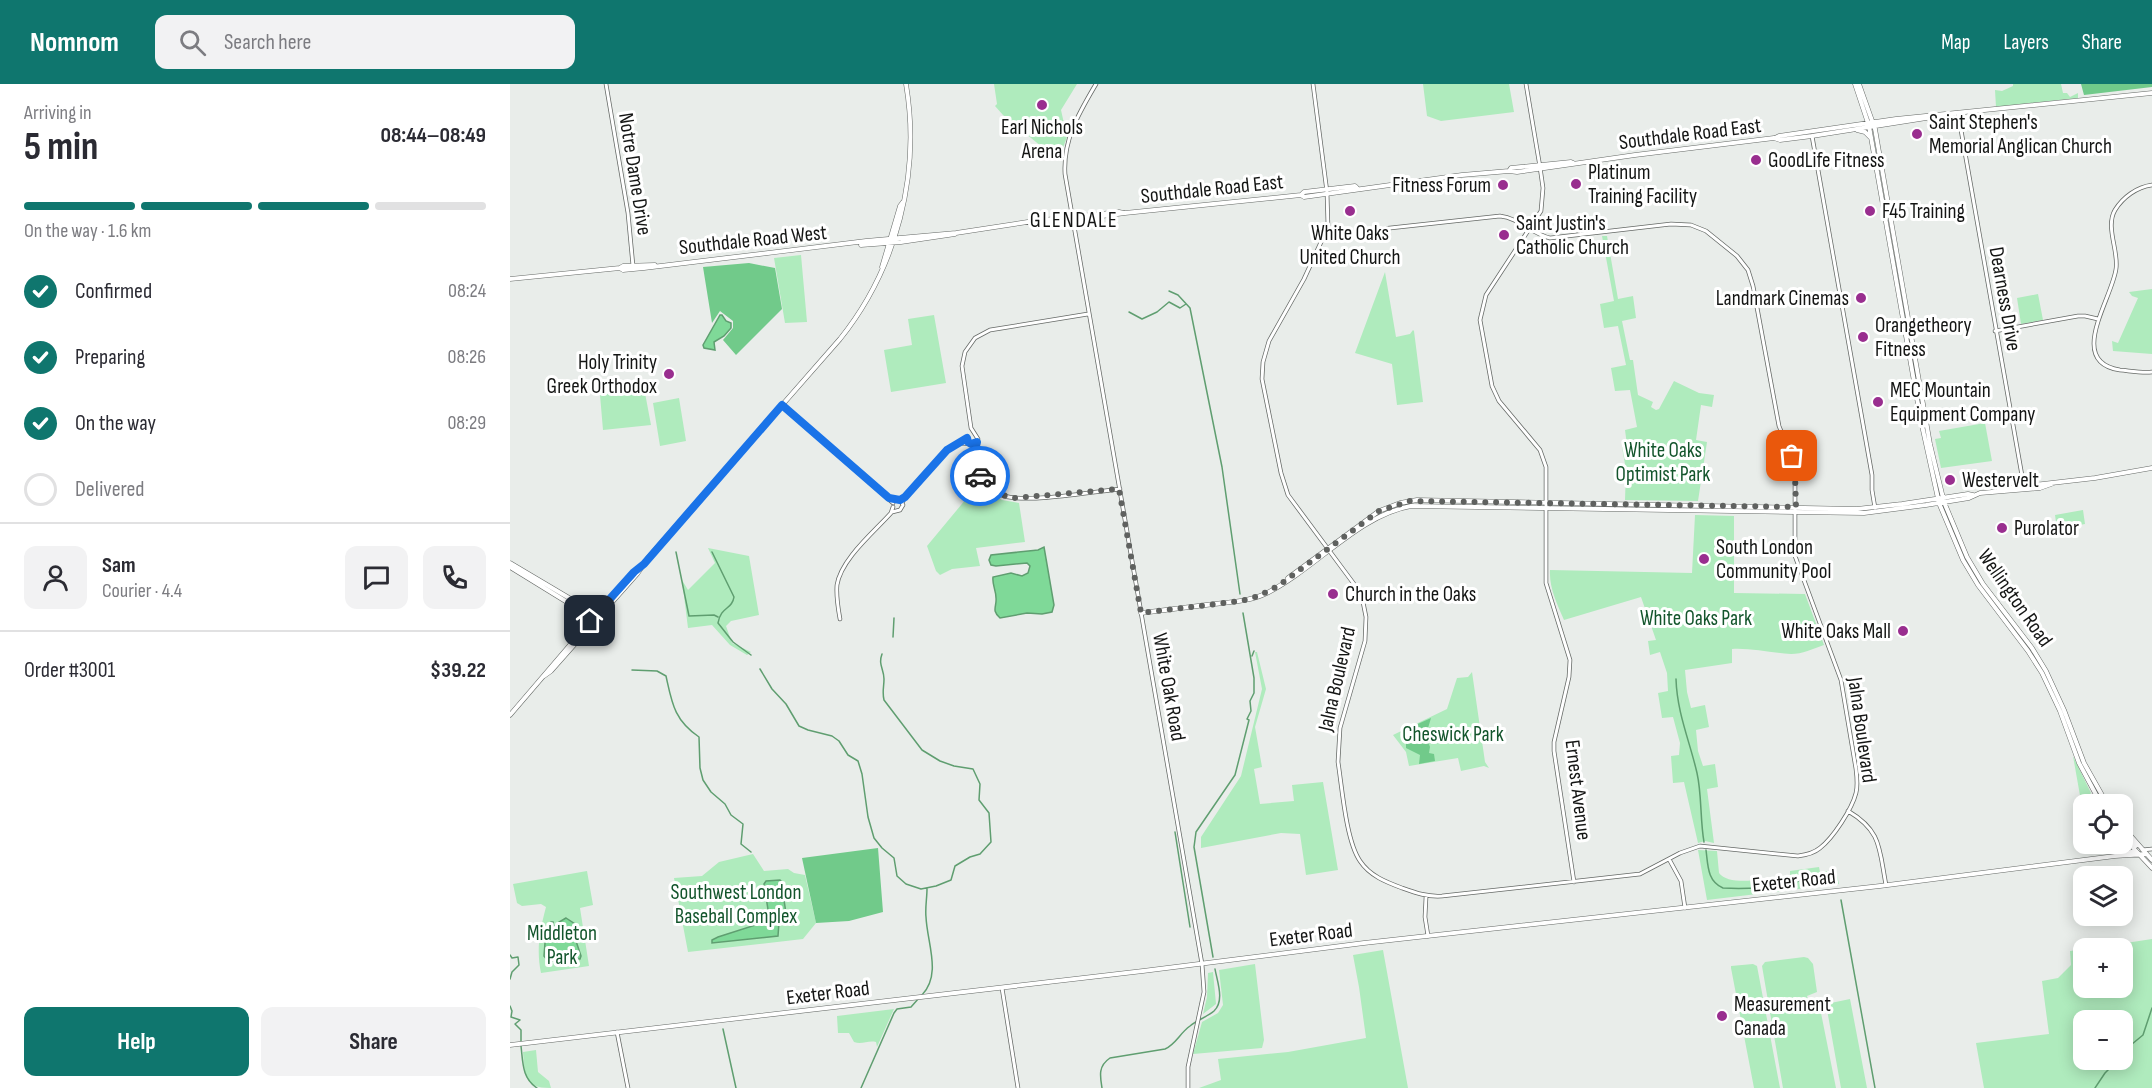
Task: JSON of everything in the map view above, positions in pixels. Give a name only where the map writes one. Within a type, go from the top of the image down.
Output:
[{"type":"main road","points":[[544,676],[598,619],[847,330],[864,303],[882,267],[882,262],[903,213],[911,149],[906,84]]},
{"type":"main road","name":"Wellington Road","points":[[1854,84],[1871,124],[1921,421],[1941,500],[1963,560],[2037,665],[2060,711],[2079,763],[2096,794]]},
{"type":"main road","name":"Wellington Road","points":[[1859,84],[1867,113]]},
{"type":"main road","name":"Southdale Road East","points":[[1812,134],[1853,130],[1888,120],[2152,93]]},
{"type":"main road","points":[[1857,125],[1867,113],[1888,120]]},
{"type":"main road","name":"Southdale Road East","points":[[892,241],[945,237],[956,233],[1030,223],[1035,225],[1125,213],[1304,196],[1357,188],[1511,172],[1774,138],[1779,140],[1857,125],[1958,113]]},
{"type":"main road","name":"Wellington Road","points":[[1871,124],[1871,139],[1885,200]]},
{"type":"main road","points":[[1853,130],[1865,132],[1871,139]]},
{"type":"main road","name":"Southdale Road West","points":[[510,279],[892,241]]},
{"type":"main road","points":[[1141,613],[1246,600],[1264,594],[1372,521],[1404,507],[1547,505],[1875,510],[1969,498],[1973,495],[1998,491],[2001,493],[2024,488],[2045,487],[2054,483],[2152,468]]},
{"type":"main road","points":[[510,716],[594,616],[644,564]]},
{"type":"main road","points":[[510,565],[594,616]]},
{"type":"main road","name":"Wellington Road","points":[[1980,584],[2042,663],[2064,710],[2084,763],[2101,794]]},
{"type":"main road","points":[[2133,841],[2152,868]]},
{"type":"main road","points":[[2133,844],[2152,860]]},
{"type":"main road","name":"Exeter Road","points":[[510,1045],[1886,885],[2141,852]]},
{"type":"street","name":"Notre Dame Drive","points":[[606,84],[628,213],[633,267]]},
{"type":"street","name":"White Oak Road","points":[[1096,84],[1072,127],[1065,151],[1065,174],[1202,964],[1204,992],[1188,1067],[1188,1088]]},
{"type":"street","name":"Jalna Boulevard","points":[[1313,84],[1329,213],[1326,235],[1269,341],[1262,370],[1263,387],[1284,483],[1294,504],[1354,584],[1363,602],[1366,617],[1365,641],[1340,728],[1338,750],[1338,762],[1353,847],[1359,860],[1377,878],[1426,897],[1640,874],[1689,849],[1707,846],[1798,856],[1821,848],[1848,811],[1856,795],[1858,782],[1838,671],[1795,556],[1795,465],[1779,426],[1751,277],[1737,256],[1706,231],[1684,224],[1550,238],[1541,236],[1510,218],[1500,216],[1326,235]]},
{"type":"street","name":"Ernest Avenue","points":[[1526,84],[1543,188],[1541,211],[1486,295],[1480,320],[1489,373],[1498,401],[1532,438],[1543,456],[1547,475],[1546,583],[1570,660],[1569,677],[1554,742],[1574,882]]},
{"type":"street","name":"Dearness Drive","points":[[1958,113],[2024,488]]},
{"type":"street","points":[[1812,134],[1872,475],[1875,510]]},
{"type":"street","points":[[2152,185],[2143,186],[2128,196],[2115,210],[2112,218],[2116,267],[2094,328],[2097,358],[2107,368],[2152,372]]},
{"type":"street","points":[[1089,314],[994,329],[975,338],[964,352],[962,366],[971,428],[978,438],[975,450],[978,469],[990,488],[1003,496],[1023,498],[1119,489]]},
{"type":"street","points":[[1995,331],[2078,316],[2098,319]]},
{"type":"street","points":[[782,405],[897,504]]},
{"type":"street","points":[[840,619],[837,594],[841,572],[897,504],[947,450],[968,436],[971,428]]},
{"type":"street","points":[[968,436],[976,435]]},
{"type":"street","points":[[968,436],[975,450]]},
{"type":"street","points":[[959,444],[977,442]]},
{"type":"street","points":[[1848,811],[1866,823],[1878,839],[1886,885]]},
{"type":"street","name":"Exeter Road","points":[[2141,852],[2152,851]]},
{"type":"street","points":[[1669,859],[1681,881],[1685,908]]},
{"type":"street","points":[[1426,897],[1425,917],[1428,937]]},
{"type":"street","points":[[1002,988],[1018,1088]]},
{"type":"street","points":[[617,1032],[628,1088]]},
{"type":"green space","points":[[994,84],[1077,84],[1061,110],[1067,137],[1061,153],[1047,151],[1003,115],[995,106],[997,104]]},
{"type":"green space","points":[[1423,84],[1509,84],[1514,112],[1441,121],[1427,116]]},
{"type":"green space","points":[[2013,84],[2061,84],[2063,93],[2067,93],[2070,97],[2078,93],[2078,98],[1996,107],[1995,90],[2002,91]]},
{"type":"green space","name":"White Oaks Optimist Park","points":[[1602,236],[1607,236],[1618,299],[1633,296],[1636,318],[1622,321],[1630,360],[1633,360],[1638,395],[1653,402],[1651,407],[1656,410],[1659,409],[1674,381],[1699,393],[1714,395],[1712,407],[1701,405],[1696,440],[1707,442],[1698,501],[1625,500],[1626,470],[1622,447],[1627,445],[1625,430],[1637,427],[1630,390],[1615,391],[1611,368],[1626,365],[1618,326],[1604,328],[1600,304],[1614,301]]},
{"type":"green space","points":[[801,255],[807,322],[785,323],[774,258]]},
{"type":"green space","points":[[1385,272],[1396,337],[1414,331],[1423,402],[1397,405],[1392,364],[1355,353]]},
{"type":"green space","points":[[2152,289],[2152,354],[2113,351],[2112,341],[2118,343],[2138,298],[2129,292]]},
{"type":"green space","points":[[2038,294],[2043,320],[2021,324],[2017,298]]},
{"type":"green space","points":[[934,315],[946,383],[891,392],[884,350],[912,345],[908,319]]},
{"type":"green space","points":[[622,392],[645,393],[651,425],[603,430],[600,395]]},
{"type":"green space","points":[[679,398],[686,441],[660,446],[653,403]]},
{"type":"green space","points":[[1985,423],[1992,461],[1941,468],[1935,439],[1941,438],[1939,431]]},
{"type":"green space","points":[[982,487],[1002,500],[1019,503],[1025,542],[976,548],[980,566],[952,569],[940,575],[936,571],[927,546],[966,499]]},
{"type":"green space","points":[[2083,510],[2085,524],[2057,529],[2055,515]]},
{"type":"green space","name":"White Oaks Park","points":[[1695,515],[1734,516],[1734,593],[1805,594],[1824,645],[1791,654],[1732,649],[1732,663],[1685,670],[1691,708],[1705,705],[1709,727],[1696,730],[1698,751],[1703,766],[1715,764],[1718,787],[1707,789],[1714,843],[1705,841],[1698,843],[1684,782],[1673,783],[1671,756],[1679,755],[1680,743],[1673,717],[1662,718],[1658,693],[1668,691],[1667,673],[1660,652],[1650,655],[1648,641],[1656,640],[1641,597],[1564,620],[1554,596],[1550,577],[1550,570],[1692,573]]},
{"type":"green space","points":[[708,548],[749,556],[759,615],[731,621],[726,626],[732,643],[751,652],[747,655],[730,645],[712,625],[688,628],[682,580],[688,590],[715,563]]},
{"type":"green space","points":[[1255,652],[1257,652],[1266,689],[1255,727],[1262,767],[1254,769],[1260,804],[1294,801],[1292,785],[1323,782],[1338,870],[1306,875],[1300,834],[1281,833],[1201,848],[1201,837],[1241,776],[1262,689]]},
{"type":"green space","name":"Cheswick Park","points":[[1472,672],[1485,762],[1489,768],[1484,766],[1461,771],[1458,758],[1409,766],[1406,752],[1393,735],[1447,709],[1457,678],[1468,677]]},
{"type":"green space","points":[[2073,756],[2091,793],[2080,794]]},
{"type":"green space","points":[[1698,850],[1717,851],[1719,873],[1732,880],[1790,876],[1790,871],[1819,867],[1820,872],[1836,870],[1839,884],[1707,900]]},
{"type":"green space","name":"Southwest London Baseball Complex","points":[[753,854],[764,871],[788,869],[805,875],[816,923],[803,939],[688,952],[674,878],[702,876],[719,862]]},
{"type":"green space","name":"Middleton Park","points":[[587,871],[593,905],[580,908],[589,966],[541,973],[539,940],[546,907],[541,904],[522,906],[517,903],[513,884]]},
{"type":"green space","points":[[2152,939],[2152,1088],[1984,1088],[1976,1043],[2049,1034],[2042,981],[2058,978],[2071,965],[2070,951],[2073,951],[2073,998],[2133,998],[2133,942]]},
{"type":"green space","points":[[1383,950],[1408,1088],[1199,1088],[1221,1080],[1218,1059],[1288,1052],[1366,1038],[1353,955]]},
{"type":"green space","points":[[1804,957],[1813,964],[1817,992],[1807,996],[1809,1003],[1819,1003],[1836,1088],[1783,1088],[1762,966],[1765,962]]},
{"type":"green space","points":[[1255,964],[1264,1040],[1262,1048],[1193,1054],[1202,1022],[1218,1013],[1223,1005],[1219,970]]},
{"type":"green space","points":[[1753,964],[1757,966],[1780,1088],[1754,1088],[1731,968],[1731,966]]},
{"type":"green space","points":[[1213,972],[1216,1004],[1203,1014],[1207,997],[1208,973]]},
{"type":"green space","points":[[1850,999],[1867,1088],[1841,1088],[1826,1004]]},
{"type":"green space","points":[[894,1009],[877,1047],[876,1042],[857,1043],[849,1033],[838,1033],[837,1016]]},
{"type":"green space","points":[[536,1050],[538,1072],[549,1081],[551,1088],[535,1086],[527,1079],[523,1052]]},
{"type":"shaded area","points":[[2081,84],[2152,84],[2152,87],[2084,95]]},
{"type":"shaded area","points":[[749,263],[775,268],[782,309],[736,355],[723,340],[733,328],[733,321],[720,311],[712,323],[703,267]]},
{"type":"shaded area","points":[[720,315],[731,323],[731,328],[714,342],[715,350],[704,348],[703,345]]},
{"type":"shaded area","points":[[1044,547],[1054,605],[1052,612],[1027,613],[1000,618],[995,611],[996,595],[993,577],[1011,573],[1022,576],[1028,573],[1030,566],[1027,563],[991,565],[989,560],[991,555],[1038,550]]},
{"type":"shaded area","points":[[1431,718],[1426,735],[1430,747],[1429,753],[1434,754],[1435,761],[1419,764],[1420,755],[1406,748],[1406,738],[1400,732]]},
{"type":"shaded area","points":[[878,848],[883,912],[849,921],[816,923],[802,858]]},
{"type":"shaded area","points":[[780,880],[786,913],[771,917],[764,884],[766,881]]},
{"type":"shaded area","points":[[566,918],[575,924],[575,938],[580,959],[576,959],[570,948],[567,951],[566,961],[548,961],[544,956],[546,930],[553,922],[554,928],[564,938],[567,938],[566,929],[559,922]]},
{"type":"shaded area","points":[[777,920],[779,922],[778,936],[712,943],[712,940],[718,937]]},
{"type":"waterway","points":[[1169,291],[1178,295],[1190,308],[1222,467],[1240,594]]},
{"type":"waterway","points":[[1129,312],[1142,319],[1157,312],[1169,302],[1180,308],[1186,304]]},
{"type":"waterway","points":[[676,552],[689,616],[714,615],[718,617]]},
{"type":"waterway","points":[[712,552],[734,597],[731,604],[721,614],[718,623],[733,642],[751,655]]},
{"type":"waterway","points":[[1213,957],[1194,847],[1196,832],[1235,775],[1249,720],[1247,719],[1251,711],[1250,701],[1254,693],[1254,678],[1243,613]]},
{"type":"waterway","points":[[893,637],[894,618]]},
{"type":"waterway","points":[[1252,656],[1254,651]]},
{"type":"waterway","points":[[760,669],[799,726],[832,736],[839,741],[848,755],[858,761],[874,838],[894,858],[897,876],[906,884],[921,889],[951,880],[955,866],[980,854],[991,842],[989,813],[979,800],[980,784],[973,769],[940,761],[922,750],[884,700],[882,654]]},
{"type":"waterway","points":[[632,670],[657,671],[666,676],[675,710],[684,724],[699,737],[700,768],[703,780],[711,792],[725,804],[731,815],[743,824],[741,844],[751,852]]},
{"type":"waterway","points":[[1676,679],[1681,716],[1699,781],[1704,842]]},
{"type":"waterway","points":[[1175,832],[1190,927]]},
{"type":"waterway","points":[[1706,850],[1711,877],[1723,888],[1767,887],[1810,879],[1827,884]]},
{"type":"waterway","points":[[922,995],[928,987],[932,968],[926,914],[927,889]]},
{"type":"waterway","points":[[1841,900],[1875,1088]]},
{"type":"waterway","points":[[510,955],[512,958],[518,957],[519,965],[512,972],[510,979]]},
{"type":"waterway","points":[[1102,1088],[1100,1075],[1103,1064],[1110,1058],[1165,1049],[1190,1026],[1214,1011],[1220,996],[1215,969]]},
{"type":"waterway","points":[[861,1088],[894,1013],[897,1009],[911,1007],[919,998]]},
{"type":"waterway","points":[[510,1006],[511,1017],[520,1020],[515,1024],[521,1030],[521,1041]]},
{"type":"waterway","points":[[2133,1043],[2143,1035],[2152,1008]]},
{"type":"waterway","points":[[723,1029],[736,1088]]},
{"type":"waterway","points":[[521,1046],[526,1075],[537,1088]]},
{"type":"waterway","points":[[2095,1088],[2108,1070]]},
{"type":"way so far","points":[[980,476],[996,493],[1014,498],[1119,489],[1141,613],[1241,601],[1259,596],[1273,590],[1379,511],[1410,501],[1796,507],[1795,465],[1792,456]]},
{"type":"place","name":"Earl Nichols Arena","points":[[1042,105]]},
{"type":"place","name":"Saint Stephen's Memorial Anglican Church","points":[[1917,134]]},
{"type":"place","name":"GoodLife Fitness","points":[[1756,160]]},
{"type":"place","name":"Platinum Training Facility","points":[[1576,184]]},
{"type":"place","name":"Fitness Forum","points":[[1503,185]]},
{"type":"place","name":"White Oaks United Church","points":[[1350,211]]},
{"type":"place","name":"F45 Training","points":[[1870,211]]},
{"type":"place","name":"Saint Justin's Catholic Church","points":[[1504,235]]},
{"type":"place","name":"Landmark Cinemas","points":[[1861,298]]},
{"type":"place","name":"Orangetheory Fitness","points":[[1863,337]]},
{"type":"place","name":"Holy Trinity Greek Orthodox","points":[[669,374]]},
{"type":"place","name":"MEC Mountain Equipment Company","points":[[1878,402]]},
{"type":"place","name":"Westervelt","points":[[1950,480]]},
{"type":"place","name":"Purolator","points":[[2002,528]]},
{"type":"place","name":"South London Community Pool","points":[[1704,559]]},
{"type":"place","name":"Church in the Oaks","points":[[1333,594]]},
{"type":"place","name":"White Oaks Mall","points":[[1903,631]]},
{"type":"place","name":"Measurement Canada","points":[[1722,1016]]},
{"type":"district","name":"GLENDALE","points":[[1074,220]]},
{"type":"route","points":[[590,621],[644,564],[782,405],[889,498],[900,500],[905,497],[947,450],[967,438],[971,444],[977,442],[975,450],[980,476]]}]
